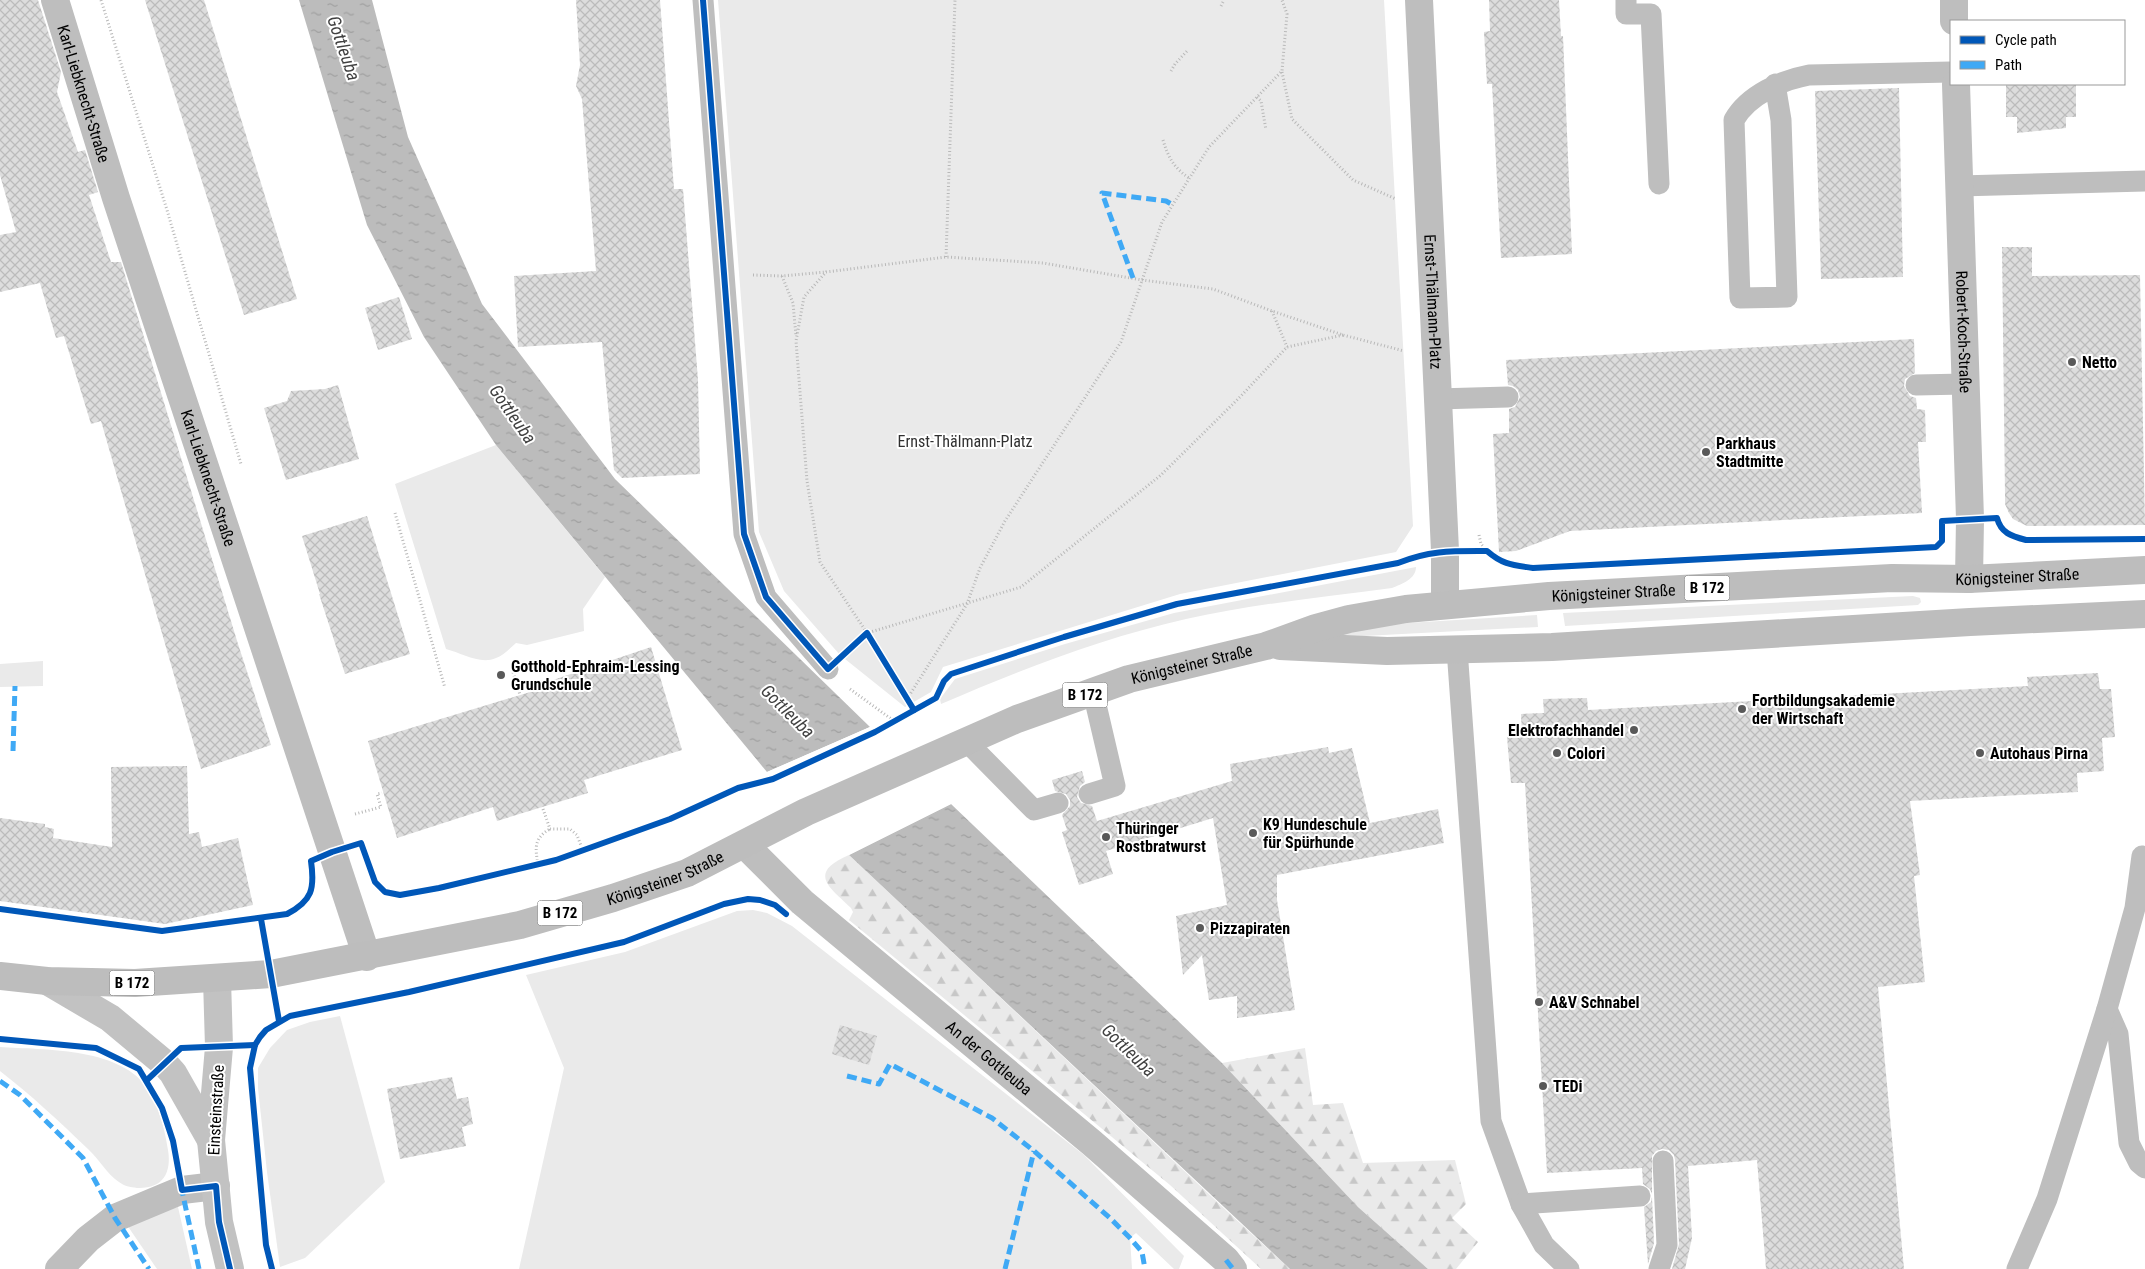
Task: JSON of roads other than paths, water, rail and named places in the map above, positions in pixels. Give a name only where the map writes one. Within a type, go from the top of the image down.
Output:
[{"type":"main road","name":"Königsteiner Straße","points":[[0,976],[48,981],[135,983],[271,974],[367,957],[520,925],[613,898],[687,873],[745,845],[806,812],[1016,719],[1129,680],[1266,646],[1316,628],[1349,619],[1406,609],[1549,596],[1892,578],[1969,579],[2145,570]]},
{"type":"main road","points":[[1969,579],[1970,622]]},
{"type":"main road","name":"Königsteiner Straße","points":[[1266,646],[1387,651],[1552,648],[1970,622],[2145,614]]},
{"type":"main road","name":"Einsteinstraße","points":[[217,979],[219,1047],[212,1140],[220,1222],[230,1269]]},
{"type":"main road","points":[[48,981],[110,1018],[164,1063],[173,1073],[212,1140]]},
{"type":"street","name":"Karl-Liebknecht-Straße","points":[[55,0],[116,198],[367,957]]},
{"type":"street","name":"Ernst-Thälmann-Platz","points":[[1419,0],[1445,552],[1445,605]]},
{"type":"street","points":[[1954,0],[1954,20]]},
{"type":"street","name":"Robert-Koch-Straße","points":[[1956,85],[1970,519],[1969,579]]},
{"type":"street","name":"An der Gottleuba","points":[[745,845],[802,902],[1092,1143],[1226,1260],[1233,1269]]},
{"type":"street","points":[[59,1269],[88,1239],[115,1218],[182,1190],[216,1186]]},
{"type":"lane","points":[[703,0],[744,534],[766,597],[828,669]]},
{"type":"lane","points":[[1626,0],[1626,14],[1651,14],[1659,184]]},
{"type":"lane","points":[[1776,84],[1781,120],[1787,297],[1740,298],[1734,120],[1740,108],[1776,84],[1809,75],[1950,72]]},
{"type":"lane","points":[[1959,186],[2145,181]]},
{"type":"lane","points":[[1916,385],[1965,384]]},
{"type":"lane","points":[[1437,399],[1508,398]]},
{"type":"lane","points":[[1457,649],[1491,1122],[1521,1204],[1544,1245],[1569,1269]]},
{"type":"lane","points":[[1089,794],[1115,786],[1093,692]]},
{"type":"lane","points":[[967,742],[1034,810],[1058,803]]},
{"type":"lane","points":[[2018,1269],[2047,1199],[2107,1009],[2135,908],[2142,856]]},
{"type":"lane","points":[[2107,1009],[2118,1034],[2129,1143],[2139,1163],[2145,1168]]},
{"type":"lane","points":[[1659,1269],[1667,1245],[1663,1161]]},
{"type":"lane","points":[[1521,1204],[1640,1196]]},
{"type":"water","name":"Gottleuba","points":[[299,0],[372,0],[408,137],[482,304],[615,479],[870,727],[767,772],[496,445],[424,337],[367,225]]},
{"type":"water","name":"Gottleuba","points":[[951,804],[1222,1063],[1358,1207],[1428,1269],[1290,1269],[849,855]]},
{"type":"place","name":"Netto","points":[[2072,362]]},
{"type":"place","name":"Parkhaus Stadtmitte","points":[[1706,452]]},
{"type":"place","name":"Gotthold-Ephraim-Lessing Grundschule","points":[[501,675]]},
{"type":"place","name":"Fortbildungsakademie der Wirtschaft","points":[[1742,709]]},
{"type":"place","name":"Elektrofachhandel","points":[[1634,730]]},
{"type":"place","name":"Colori","points":[[1557,753]]},
{"type":"place","name":"Autohaus Pirna","points":[[1980,753]]},
{"type":"place","name":"K9 Hundeschule für Spürhunde","points":[[1253,833]]},
{"type":"place","name":"Thüringer Rostbratwurst","points":[[1106,837]]},
{"type":"place","name":"Pizzapiraten","points":[[1200,928]]},
{"type":"place","name":"A&V Schnabel","points":[[1539,1002]]},
{"type":"place","name":"TEDi","points":[[1543,1086]]}]
